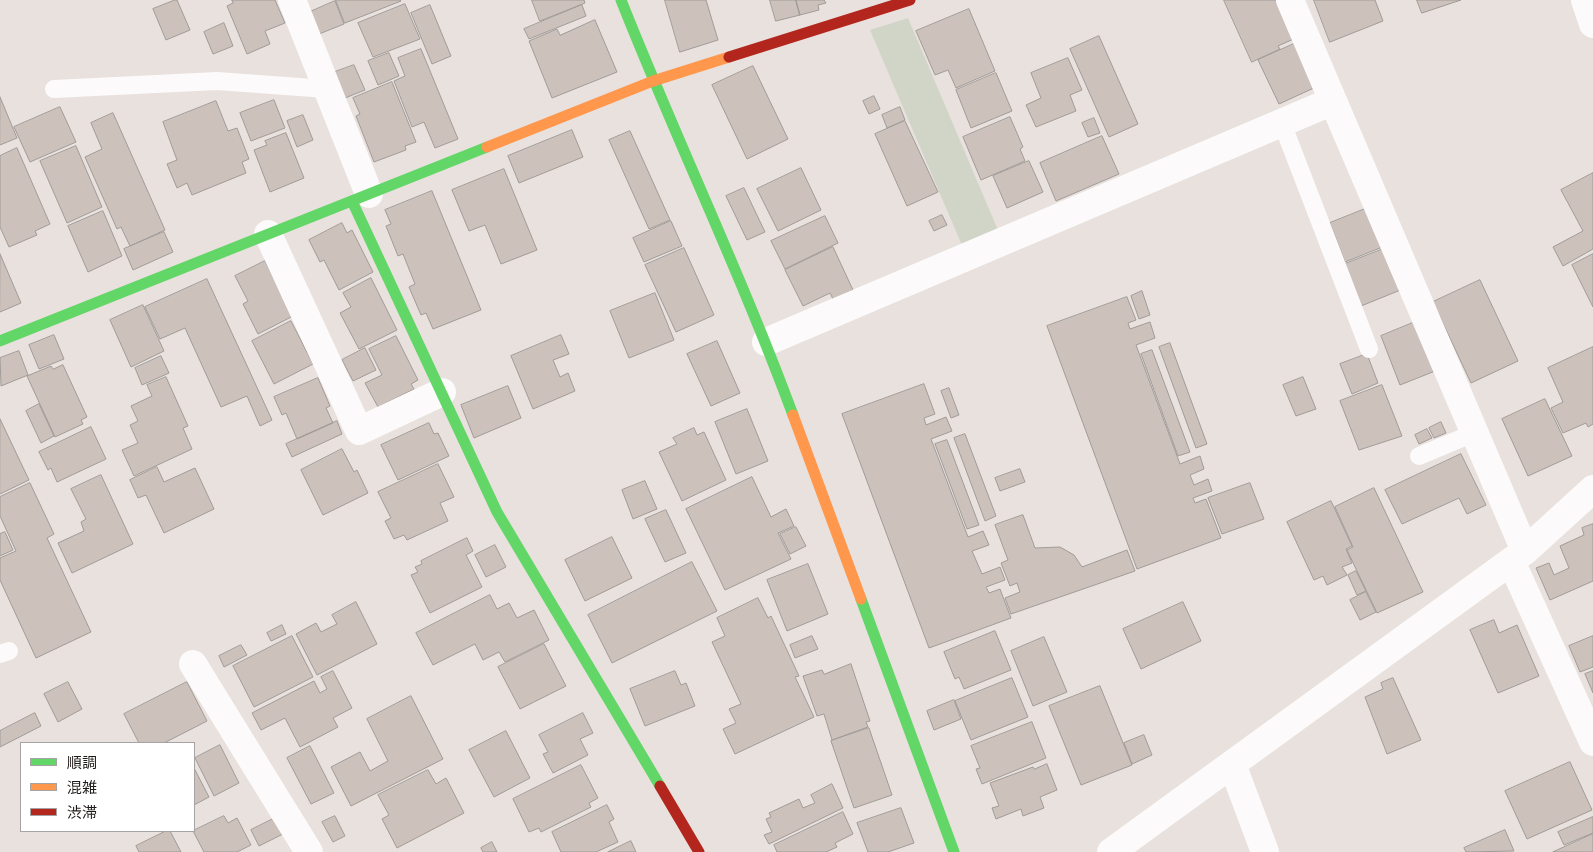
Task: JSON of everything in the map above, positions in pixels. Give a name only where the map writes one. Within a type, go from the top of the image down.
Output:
[{"type":"street","points":[[292,0],[327,89],[361,197],[442,392],[497,512],[699,852]]},
{"type":"street","points":[[621,0],[653,81],[766,342],[954,852]]},
{"type":"street","points":[[0,341],[653,81],[910,0]]},
{"type":"street","points":[[1290,0],[1474,433],[1518,556],[1593,742]]},
{"type":"street","points":[[1585,0],[1593,24]]},
{"type":"street","points":[[766,342],[1333,101]]},
{"type":"street","points":[[268,234],[359,431],[442,392]]},
{"type":"street","points":[[1111,852],[1518,556],[1593,489]]},
{"type":"street","points":[[193,664],[309,852]]},
{"type":"street","points":[[1232,764],[1265,852]]},
{"type":"lane","points":[[54,89],[217,81],[327,89]]},
{"type":"lane","points":[[1282,123],[1369,349]]},
{"type":"lane","points":[[1419,456],[1474,433]]},
{"type":"shaded area","points":[[908,18],[1000,235],[964,250],[870,30]]},
{"type":"building","points":[[177,0],[190,30],[166,40],[153,9]]},
{"type":"building","points":[[232,0],[275,0],[285,23],[265,31],[270,44],[247,54],[227,6],[233,3]]},
{"type":"building","points":[[336,0],[400,0],[401,1],[345,23]]},
{"type":"building","points":[[532,0],[584,0],[585,3],[540,21]]},
{"type":"building","points":[[665,0],[706,0],[718,40],[680,52]]},
{"type":"building","points":[[770,0],[796,0],[800,15],[776,21]]},
{"type":"building","points":[[796,0],[824,0],[826,3],[818,5],[819,10],[800,15]]},
{"type":"building","points":[[1224,0],[1281,0],[1298,37],[1278,46],[1280,49],[1252,62]]},
{"type":"building","points":[[1314,0],[1375,0],[1383,21],[1330,42]]},
{"type":"building","points":[[1417,0],[1461,0],[1422,13]]},
{"type":"building","points":[[335,1],[344,24],[319,34],[310,12]]},
{"type":"building","points":[[405,4],[420,39],[373,57],[358,23]]},
{"type":"building","points":[[430,5],[451,56],[432,64],[411,13]]},
{"type":"building","points":[[582,5],[586,16],[529,39],[524,29]]},
{"type":"building","points":[[969,9],[995,71],[956,88],[948,70],[935,75],[916,31]]},
{"type":"building","points":[[595,20],[617,72],[552,98],[529,41],[557,29],[560,35]]},
{"type":"building","points":[[224,23],[233,46],[213,54],[204,32]]},
{"type":"building","points":[[1099,36],[1138,124],[1109,137],[1070,49]]},
{"type":"building","points":[[1296,43],[1316,87],[1279,104],[1258,60]]},
{"type":"building","points":[[421,49],[458,139],[435,148],[424,122],[412,127],[394,81],[405,76],[398,58]]},
{"type":"building","points":[[389,53],[399,76],[378,85],[368,61]]},
{"type":"building","points":[[1068,58],[1082,90],[1070,95],[1076,111],[1036,127],[1026,105],[1041,98],[1031,73]]},
{"type":"building","points":[[354,65],[365,90],[345,98],[335,72]]},
{"type":"building","points":[[753,66],[788,139],[747,159],[712,85]]},
{"type":"building","points":[[996,73],[1012,111],[971,128],[956,90]]},
{"type":"building","points":[[392,82],[416,142],[405,146],[406,150],[374,162],[356,116],[360,114],[353,98]]},
{"type":"building","points":[[874,96],[880,109],[869,114],[863,101]]},
{"type":"building","points":[[0,97],[17,138],[0,145]]},
{"type":"building","points":[[274,100],[285,128],[251,141],[240,113]]},
{"type":"building","points":[[216,101],[228,131],[237,128],[249,159],[242,162],[246,173],[192,195],[187,183],[177,188],[167,164],[177,160],[163,122]]},
{"type":"building","points":[[60,107],[76,142],[30,162],[14,127]]},
{"type":"building","points":[[900,107],[905,120],[887,128],[882,115]]},
{"type":"building","points":[[113,113],[165,230],[130,246],[121,227],[117,229],[85,157],[102,149],[91,123]]},
{"type":"building","points":[[303,115],[313,140],[297,147],[287,121]]},
{"type":"building","points":[[1010,117],[1023,147],[1020,149],[1025,161],[981,180],[963,137]]},
{"type":"building","points":[[1094,118],[1100,133],[1088,137],[1082,123]]},
{"type":"building","points":[[905,121],[938,192],[907,206],[875,134]]},
{"type":"building","points":[[572,130],[583,157],[519,183],[508,156]]},
{"type":"building","points":[[630,131],[670,220],[649,229],[609,140]]},
{"type":"building","points":[[286,133],[304,178],[270,192],[254,150],[267,145],[265,141]]},
{"type":"building","points":[[1102,136],[1119,174],[1056,201],[1040,163]]},
{"type":"building","points":[[76,146],[102,207],[67,223],[40,161]]},
{"type":"building","points":[[17,148],[50,224],[35,231],[37,235],[9,247],[0,227],[0,156]]},
{"type":"building","points":[[1029,161],[1043,192],[1007,208],[993,176]]},
{"type":"building","points":[[801,168],[821,210],[778,231],[757,189]]},
{"type":"building","points":[[504,169],[537,250],[501,264],[485,225],[469,231],[452,190]]},
{"type":"building","points":[[1593,173],[1593,249],[1563,266],[1553,247],[1583,231],[1561,190]]},
{"type":"building","points":[[744,188],[765,232],[747,240],[726,196]]},
{"type":"building","points":[[432,191],[481,310],[433,329],[426,313],[421,315],[409,287],[415,284],[403,254],[398,256],[386,226],[391,224],[385,210]]},
{"type":"building","points":[[1370,207],[1385,246],[1345,262],[1330,223]]},
{"type":"building","points":[[103,211],[122,256],[88,272],[68,226]]},
{"type":"building","points":[[942,215],[947,225],[934,231],[929,221]]},
{"type":"building","points":[[825,216],[838,243],[785,269],[771,241]]},
{"type":"building","points":[[671,221],[682,246],[644,262],[633,238]]},
{"type":"building","points":[[342,223],[347,233],[352,230],[373,272],[339,290],[324,260],[320,262],[309,240]]},
{"type":"building","points":[[164,232],[173,252],[133,270],[124,249]]},
{"type":"building","points":[[833,247],[853,290],[833,299],[830,293],[803,306],[785,270]]},
{"type":"building","points":[[684,248],[714,315],[676,332],[645,265]]},
{"type":"building","points":[[1386,248],[1403,289],[1361,306],[1345,264]]},
{"type":"building","points":[[0,254],[21,303],[0,312]]},
{"type":"building","points":[[1593,254],[1593,307],[1572,265]]},
{"type":"building","points":[[265,261],[293,316],[258,334],[243,304],[248,301],[235,276]]},
{"type":"building","points":[[371,278],[397,330],[359,349],[340,313],[351,307],[343,293]]},
{"type":"building","points":[[207,279],[272,420],[260,426],[247,396],[221,407],[185,328],[160,339],[145,307]]},
{"type":"building","points":[[1480,280],[1518,361],[1471,383],[1433,302]]},
{"type":"building","points":[[1142,291],[1150,315],[1139,319],[1131,296]]},
{"type":"building","points":[[655,293],[674,340],[629,358],[610,311]]},
{"type":"building","points":[[1127,297],[1136,320],[1128,323],[1130,329],[1150,322],[1155,338],[1136,345],[1180,464],[1200,456],[1204,469],[1190,475],[1194,485],[1208,479],[1212,491],[1193,498],[1195,503],[1206,499],[1221,538],[1137,569],[1047,326]]},
{"type":"building","points":[[143,305],[164,351],[131,367],[110,320]]},
{"type":"building","points":[[291,321],[313,364],[274,384],[252,341]]},
{"type":"building","points":[[1415,322],[1435,371],[1400,385],[1381,336]]},
{"type":"building","points":[[54,335],[64,359],[39,369],[29,345]]},
{"type":"building","points":[[561,335],[569,354],[553,360],[560,377],[568,373],[575,391],[533,409],[511,356]]},
{"type":"building","points":[[396,336],[418,380],[411,384],[414,389],[378,407],[365,383],[382,375],[369,349]]},
{"type":"building","points":[[717,341],[740,393],[711,406],[687,354]]},
{"type":"building","points":[[1170,343],[1207,444],[1196,448],[1159,347]]},
{"type":"building","points":[[1593,347],[1593,424],[1588,427],[1586,423],[1563,433],[1551,408],[1563,402],[1548,368]]},
{"type":"building","points":[[365,348],[376,370],[353,381],[342,360]]},
{"type":"building","points":[[1152,350],[1190,452],[1178,456],[1141,354]]},
{"type":"building","points":[[19,351],[28,375],[1,386],[0,358]]},
{"type":"building","points":[[1367,354],[1378,383],[1352,394],[1340,364]]},
{"type":"building","points":[[161,356],[169,373],[142,385],[135,368]]},
{"type":"building","points":[[63,365],[87,417],[81,420],[83,424],[55,437],[27,376],[51,366],[53,369]]},
{"type":"building","points":[[166,377],[188,426],[183,428],[192,449],[134,476],[122,450],[138,443],[130,425],[138,421],[131,406],[152,396],[147,385]]},
{"type":"building","points":[[1303,377],[1316,409],[1296,416],[1283,385]]},
{"type":"building","points":[[318,378],[330,406],[326,408],[333,423],[297,439],[286,413],[282,415],[274,397]]},
{"type":"building","points":[[924,384],[935,414],[924,418],[926,425],[946,417],[952,431],[931,439],[968,537],[983,531],[989,545],[972,551],[982,574],[1000,567],[1005,580],[986,587],[989,593],[1000,589],[1011,618],[929,648],[842,414]]},
{"type":"building","points":[[1382,385],[1402,436],[1359,450],[1340,401]]},
{"type":"building","points":[[508,386],[521,418],[474,438],[461,405]]},
{"type":"building","points":[[949,388],[959,415],[951,418],[941,391]]},
{"type":"building","points":[[1545,399],[1572,456],[1528,476],[1502,419]]},
{"type":"building","points":[[39,404],[54,436],[41,443],[26,411]]},
{"type":"building","points":[[747,409],[768,461],[736,474],[715,422]]},
{"type":"building","points":[[0,419],[29,480],[0,494]]},
{"type":"building","points":[[337,421],[342,434],[292,457],[286,444]]},
{"type":"building","points":[[1441,422],[1446,433],[1434,438],[1429,428]]},
{"type":"building","points":[[429,423],[434,434],[438,433],[449,456],[398,480],[381,445]]},
{"type":"building","points":[[91,427],[106,459],[57,482],[51,468],[48,470],[39,452]]},
{"type":"building","points":[[694,428],[697,435],[704,432],[726,480],[682,501],[659,452],[677,444],[673,438]]},
{"type":"building","points":[[1427,429],[1432,438],[1419,444],[1415,435]]},
{"type":"building","points":[[965,434],[996,516],[985,521],[954,438]]},
{"type":"building","points":[[947,440],[979,525],[967,529],[935,444]]},
{"type":"building","points":[[342,449],[354,472],[357,470],[368,493],[323,515],[301,470]]},
{"type":"building","points":[[1461,454],[1486,505],[1467,514],[1459,498],[1402,524],[1385,490]]},
{"type":"building","points":[[438,464],[454,497],[440,503],[448,521],[407,540],[404,535],[394,539],[385,521],[391,518],[378,492]]},
{"type":"building","points":[[157,467],[164,482],[195,468],[214,509],[164,533],[146,495],[138,498],[130,480]]},
{"type":"building","points":[[1020,469],[1025,482],[1000,491],[995,478]]},
{"type":"building","points":[[101,475],[133,544],[72,573],[58,543],[84,531],[81,522],[86,519],[71,489]]},
{"type":"building","points":[[752,477],[771,517],[786,509],[794,526],[778,533],[791,559],[725,590],[686,509]]},
{"type":"building","points":[[645,481],[657,509],[633,519],[622,490]]},
{"type":"building","points":[[30,483],[54,534],[47,538],[91,632],[36,658],[0,580],[0,558],[16,551],[0,516],[0,497]]},
{"type":"building","points":[[1250,483],[1264,519],[1222,534],[1208,498]]},
{"type":"building","points":[[1374,488],[1423,592],[1377,613],[1347,550],[1353,547],[1335,507]]},
{"type":"building","points":[[1331,501],[1352,546],[1346,549],[1352,563],[1342,567],[1347,575],[1327,585],[1323,576],[1314,580],[1287,522]]},
{"type":"building","points":[[666,510],[686,553],[665,562],[645,519]]},
{"type":"building","points":[[1023,515],[1035,548],[1060,547],[1074,555],[1082,567],[1127,550],[1135,571],[1011,614],[1005,598],[1020,592],[1017,583],[1010,586],[1001,563],[1008,560],[995,525]]},
{"type":"building","points":[[1593,524],[1593,581],[1550,600],[1536,568],[1549,563],[1554,575],[1569,568],[1560,546],[1584,535],[1582,528]]},
{"type":"building","points":[[796,527],[806,546],[790,554],[780,534]]},
{"type":"building","points":[[5,532],[13,550],[0,556],[0,534]]},
{"type":"building","points":[[612,537],[632,578],[585,601],[565,560]]},
{"type":"building","points":[[467,538],[473,551],[466,555],[482,587],[430,613],[411,575],[418,572],[415,567],[422,564],[421,561]]},
{"type":"building","points":[[495,545],[506,567],[486,577],[475,555]]},
{"type":"building","points":[[692,562],[717,611],[612,663],[588,615]]},
{"type":"building","points":[[808,564],[828,614],[787,631],[767,580]]},
{"type":"building","points":[[1356,571],[1366,591],[1357,595],[1348,575]]},
{"type":"building","points":[[1366,592],[1376,612],[1360,620],[1350,600]]},
{"type":"building","points":[[490,595],[497,609],[509,603],[517,618],[534,610],[549,640],[505,662],[499,652],[483,660],[475,644],[433,665],[416,633]]},
{"type":"building","points":[[758,598],[768,618],[771,616],[799,676],[795,677],[814,717],[735,754],[723,729],[736,723],[729,709],[741,704],[712,642],[725,636],[717,618]]},
{"type":"building","points":[[356,602],[377,644],[317,675],[296,634],[316,623],[321,632],[337,624],[332,615]]},
{"type":"building","points":[[1183,602],[1201,641],[1141,669],[1123,629]]},
{"type":"building","points":[[1494,620],[1499,633],[1517,625],[1539,676],[1498,693],[1470,630]]},
{"type":"building","points":[[282,625],[286,634],[271,641],[267,633]]},
{"type":"building","points":[[995,631],[1011,670],[964,689],[959,677],[955,679],[944,652]]},
{"type":"building","points":[[292,636],[313,677],[254,707],[233,666]]},
{"type":"building","points":[[812,636],[818,649],[795,658],[790,645]]},
{"type":"building","points":[[1593,636],[1593,667],[1580,672],[1569,646]]},
{"type":"building","points":[[1044,637],[1067,692],[1033,706],[1011,651]]},
{"type":"building","points":[[544,644],[566,686],[520,709],[498,667]]},
{"type":"building","points":[[241,645],[247,655],[224,667],[219,656]]},
{"type":"building","points":[[851,664],[870,721],[866,722],[868,727],[832,740],[824,714],[817,716],[803,676],[822,670],[824,674]]},
{"type":"building","points":[[333,671],[352,708],[333,718],[338,727],[300,747],[285,718],[261,730],[252,713],[314,681],[320,693],[327,689],[321,677]]},
{"type":"building","points":[[675,671],[681,685],[686,683],[695,706],[645,726],[630,689]]},
{"type":"building","points":[[1593,671],[1593,693],[1585,674]]},
{"type":"building","points":[[1012,678],[1028,717],[971,740],[955,701]]},
{"type":"building","points":[[1393,678],[1421,740],[1387,754],[1365,697],[1383,689],[1381,683]]},
{"type":"building","points":[[68,682],[82,709],[58,722],[44,694]]},
{"type":"building","points":[[187,682],[207,721],[166,742],[138,742],[124,714]]},
{"type":"building","points":[[1100,686],[1132,765],[1081,785],[1049,706]]},
{"type":"building","points":[[411,696],[443,759],[351,806],[331,767],[360,752],[370,771],[388,761],[367,719]]},
{"type":"building","points":[[954,700],[961,719],[934,730],[927,711]]},
{"type":"building","points":[[35,713],[41,726],[0,747],[0,731]]},
{"type":"building","points":[[583,713],[593,733],[580,739],[588,755],[553,773],[543,754],[548,752],[539,735]]},
{"type":"building","points":[[1032,722],[1046,758],[982,784],[976,769],[980,768],[971,746]]},
{"type":"building","points":[[869,728],[892,795],[854,808],[831,741]]},
{"type":"building","points":[[506,731],[530,778],[494,797],[469,750]]},
{"type":"building","points":[[1144,735],[1152,755],[1132,764],[1124,743]]},
{"type":"building","points":[[220,745],[239,783],[214,796],[195,758]]},
{"type":"building","points":[[310,746],[334,793],[311,804],[287,758]]},
{"type":"building","points":[[1570,762],[1592,810],[1527,839],[1505,791]]},
{"type":"building","points":[[1047,764],[1057,790],[1040,797],[1044,808],[1023,816],[1021,809],[996,819],[992,808],[999,806],[990,783],[1033,767],[1034,769]]},
{"type":"building","points":[[581,765],[598,798],[589,803],[591,807],[541,832],[539,828],[529,832],[513,799]]},
{"type":"building","points":[[195,770],[209,797],[195,804]]},
{"type":"building","points":[[428,770],[436,784],[446,778],[464,813],[397,848],[382,819],[389,815],[378,795]]},
{"type":"building","points":[[832,784],[843,808],[769,844],[764,835],[772,832],[766,819],[771,817],[769,813],[799,799],[803,808],[815,803],[811,795]]},
{"type":"building","points":[[607,805],[614,819],[609,822],[618,842],[596,852],[561,852],[552,832]]},
{"type":"building","points":[[901,808],[914,843],[888,852],[868,852],[857,823]]},
{"type":"building","points":[[843,812],[853,834],[835,843],[837,847],[826,852],[777,852],[774,845]]},
{"type":"building","points":[[224,816],[228,823],[237,818],[251,845],[237,852],[204,852],[194,832]]},
{"type":"building","points":[[335,816],[345,836],[333,842],[322,822]]},
{"type":"building","points":[[1593,817],[1593,833],[1564,845],[1558,832]]},
{"type":"building","points":[[275,818],[283,834],[259,846],[251,830]]},
{"type":"building","points":[[1505,830],[1514,851],[1466,852],[1464,848]]},
{"type":"building","points":[[164,832],[171,832],[181,852],[139,852],[136,846]]},
{"type":"building","points":[[1593,834],[1593,852],[1553,852]]},
{"type":"building","points":[[631,841],[636,852],[608,852]]},
{"type":"building","points":[[492,842],[497,852],[483,852],[481,848]]},
{"type":"traffic: fast","points":[[621,0],[752,310],[793,415]]},
{"type":"traffic: fast","points":[[0,341],[487,147]]},
{"type":"traffic: fast","points":[[352,201],[497,512],[660,786]]},
{"type":"traffic: fast","points":[[861,599],[954,852]]},
{"type":"traffic: slow","points":[[487,147],[653,81],[729,57]]},
{"type":"traffic: slow","points":[[793,415],[861,599]]},
{"type":"traffic: jam","points":[[729,57],[910,0]]},
{"type":"traffic: jam","points":[[660,786],[699,852]]}]
